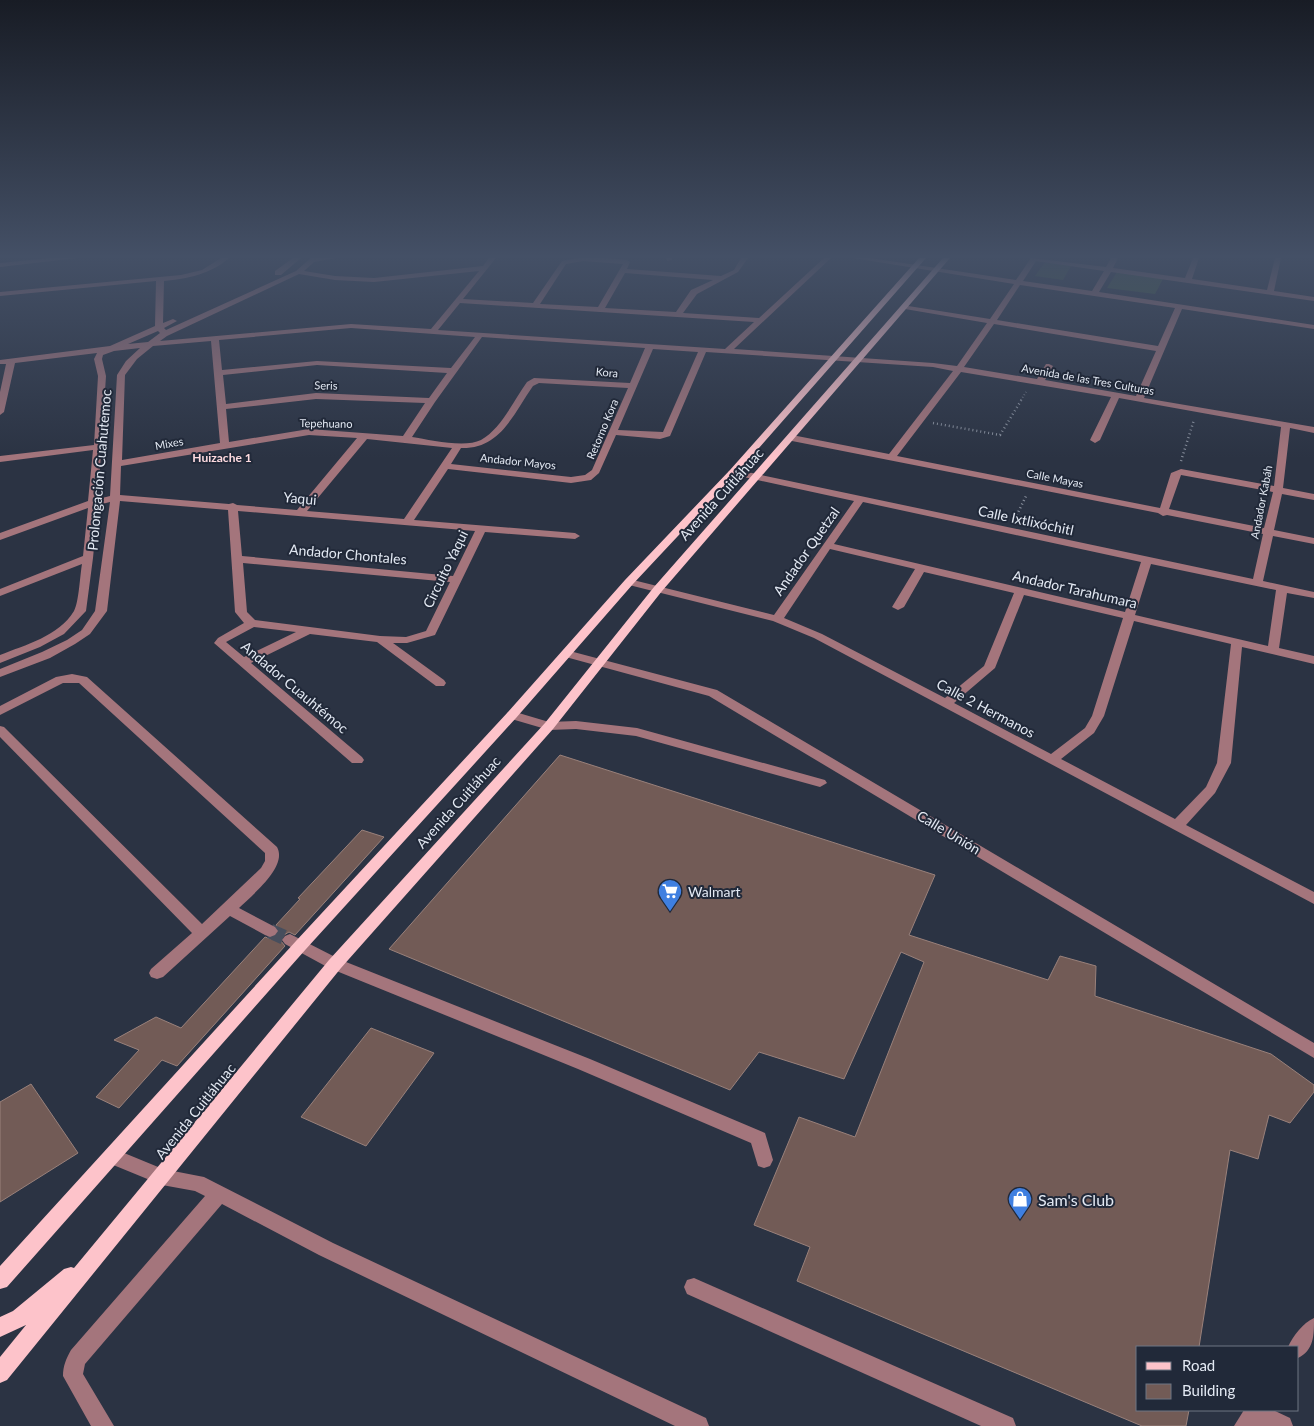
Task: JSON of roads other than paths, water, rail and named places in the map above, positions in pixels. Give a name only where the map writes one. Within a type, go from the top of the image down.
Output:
[{"type":"main road","name":"Avenida Cuitláhuac","points":[[0,1280],[7,1266],[112,1156],[296,943],[512,715],[629,582],[733,472],[864,325]]},
{"type":"main road","name":"Avenida Cuitláhuac","points":[[0,1373],[335,964],[549,726],[658,589],[889,325]]},
{"type":"main road","points":[[0,1327],[20,1318],[90,1261]]},
{"type":"street","points":[[108,349],[164,325]]},
{"type":"street","name":"Prolongación Cuahutemoc","points":[[0,673],[46,655],[71,642],[96,620],[101,610],[115,498],[116,440],[122,375],[130,358],[164,334],[184,325]]},
{"type":"street","points":[[433,332],[439,325]]},
{"type":"street","points":[[728,351],[756,325]]},
{"type":"street","points":[[891,458],[990,325]]},
{"type":"street","points":[[1008,325],[1160,349]]},
{"type":"street","points":[[1139,399],[1171,325]]},
{"type":"street","points":[[1297,325],[1314,327]]},
{"type":"street","name":"Avenida de las Tres Culturas","points":[[11,361],[151,344],[336,326],[728,351],[958,369],[1314,430]]},
{"type":"street","points":[[159,327],[164,334]]},
{"type":"street","points":[[406,439],[431,401],[480,335]]},
{"type":"street","points":[[215,338],[220,373],[225,444]]},
{"type":"street","name":"Kora","points":[[536,380],[633,386],[650,346]]},
{"type":"street","name":"Prolongación Cuahutemoc","points":[[0,659],[36,645],[60,632],[74,620],[80,611],[88,558],[98,447],[102,376],[98,359],[100,354],[108,349]]},
{"type":"street","points":[[613,432],[665,436],[703,350]]},
{"type":"street","points":[[0,362],[11,361],[1,406]]},
{"type":"street","points":[[220,373],[317,363],[454,371]]},
{"type":"street","points":[[1036,381],[1049,366]]},
{"type":"street","name":"Tepehuano","points":[[225,444],[309,432],[365,435],[459,445],[483,443],[493,435],[530,384],[536,380]]},
{"type":"street","name":"Retorno Kora","points":[[588,478],[596,472],[633,386]]},
{"type":"street","points":[[1095,440],[1116,395]]},
{"type":"street","name":"Seris","points":[[221,407],[316,396],[431,401]]},
{"type":"street","name":"Andador Kabáh","points":[[1256,583],[1278,491],[1286,425]]},
{"type":"street","points":[[301,512],[365,435]]},
{"type":"street","name":"Calle Mayas","points":[[792,438],[1269,534],[1314,541]]},
{"type":"street","name":"Mixes","points":[[117,464],[225,444]]},
{"type":"street","points":[[408,522],[459,445]]},
{"type":"street","points":[[0,459],[98,447]]},
{"type":"street","name":"Andador Mayos","points":[[445,466],[571,480],[588,478]]},
{"type":"street","name":"Calle Ixtlixóchitl","points":[[733,472],[1314,595]]},
{"type":"street","points":[[1163,512],[1176,474],[1181,472],[1314,498]]},
{"type":"street","name":"Yaqui","points":[[0,536],[92,503],[115,498],[234,506],[482,528]]},
{"type":"street","name":"Andador Quetzal","points":[[777,620],[860,499]]},
{"type":"street","points":[[234,506],[241,612],[245,619],[252,623]]},
{"type":"street","name":"Circuito Yaqui","points":[[252,623],[408,640],[431,633],[455,580],[482,528],[575,536]]},
{"type":"street","name":"Andador Tarahumara","points":[[829,546],[1314,660]]},
{"type":"street","points":[[0,593],[88,558]]},
{"type":"street","name":"Andador Chontales","points":[[237,559],[455,580]]},
{"type":"street","points":[[1052,760],[1090,730],[1098,716],[1147,560]]},
{"type":"street","points":[[898,607],[921,568]]},
{"type":"street","name":"Calle 2 Hermanos","points":[[629,582],[777,620],[818,636],[1314,899]]},
{"type":"street","points":[[1273,650],[1282,588]]},
{"type":"street","points":[[945,704],[989,668],[1020,591]]},
{"type":"street","name":"Andador Cuauhtémoc","points":[[252,623],[220,642],[357,760]]},
{"type":"street","points":[[243,662],[311,629]]},
{"type":"street","name":"Circuito Yaqui","points":[[380,638],[440,683]]},
{"type":"street","points":[[1176,826],[1211,792],[1220,778],[1224,763],[1237,642]]},
{"type":"street","name":"Calle Unión","points":[[566,654],[713,693],[1314,1051]]},
{"type":"street","points":[[0,711],[60,680],[72,678],[83,680],[272,851],[272,861],[267,871],[229,909],[157,974]]},
{"type":"street","points":[[512,715],[549,726],[576,725],[637,732],[820,783]]},
{"type":"street","points":[[0,730],[202,933]]},
{"type":"street","points":[[229,909],[270,931]]},
{"type":"street","points":[[296,943],[335,964],[584,1064],[759,1138],[764,1160]]},
{"type":"street","points":[[112,1156],[162,1177],[198,1183],[326,1248],[698,1426]]},
{"type":"street","points":[[103,1426],[73,1376],[73,1367],[78,1357],[219,1194]]},
{"type":"street","points":[[694,1287],[1005,1426]]},
{"type":"street","points":[[1299,1347],[1314,1328]]},
{"type":"street","points":[[1252,1416],[1282,1426]]},
{"type":"tunnel","points":[[270,931],[290,940]]},
{"type":"place","name":"Walmart","points":[[670,912]]},
{"type":"place","name":"Sam's Club","points":[[1020,1220]]},
{"type":"district","name":"Huizache 1","points":[[222,457]]}]
